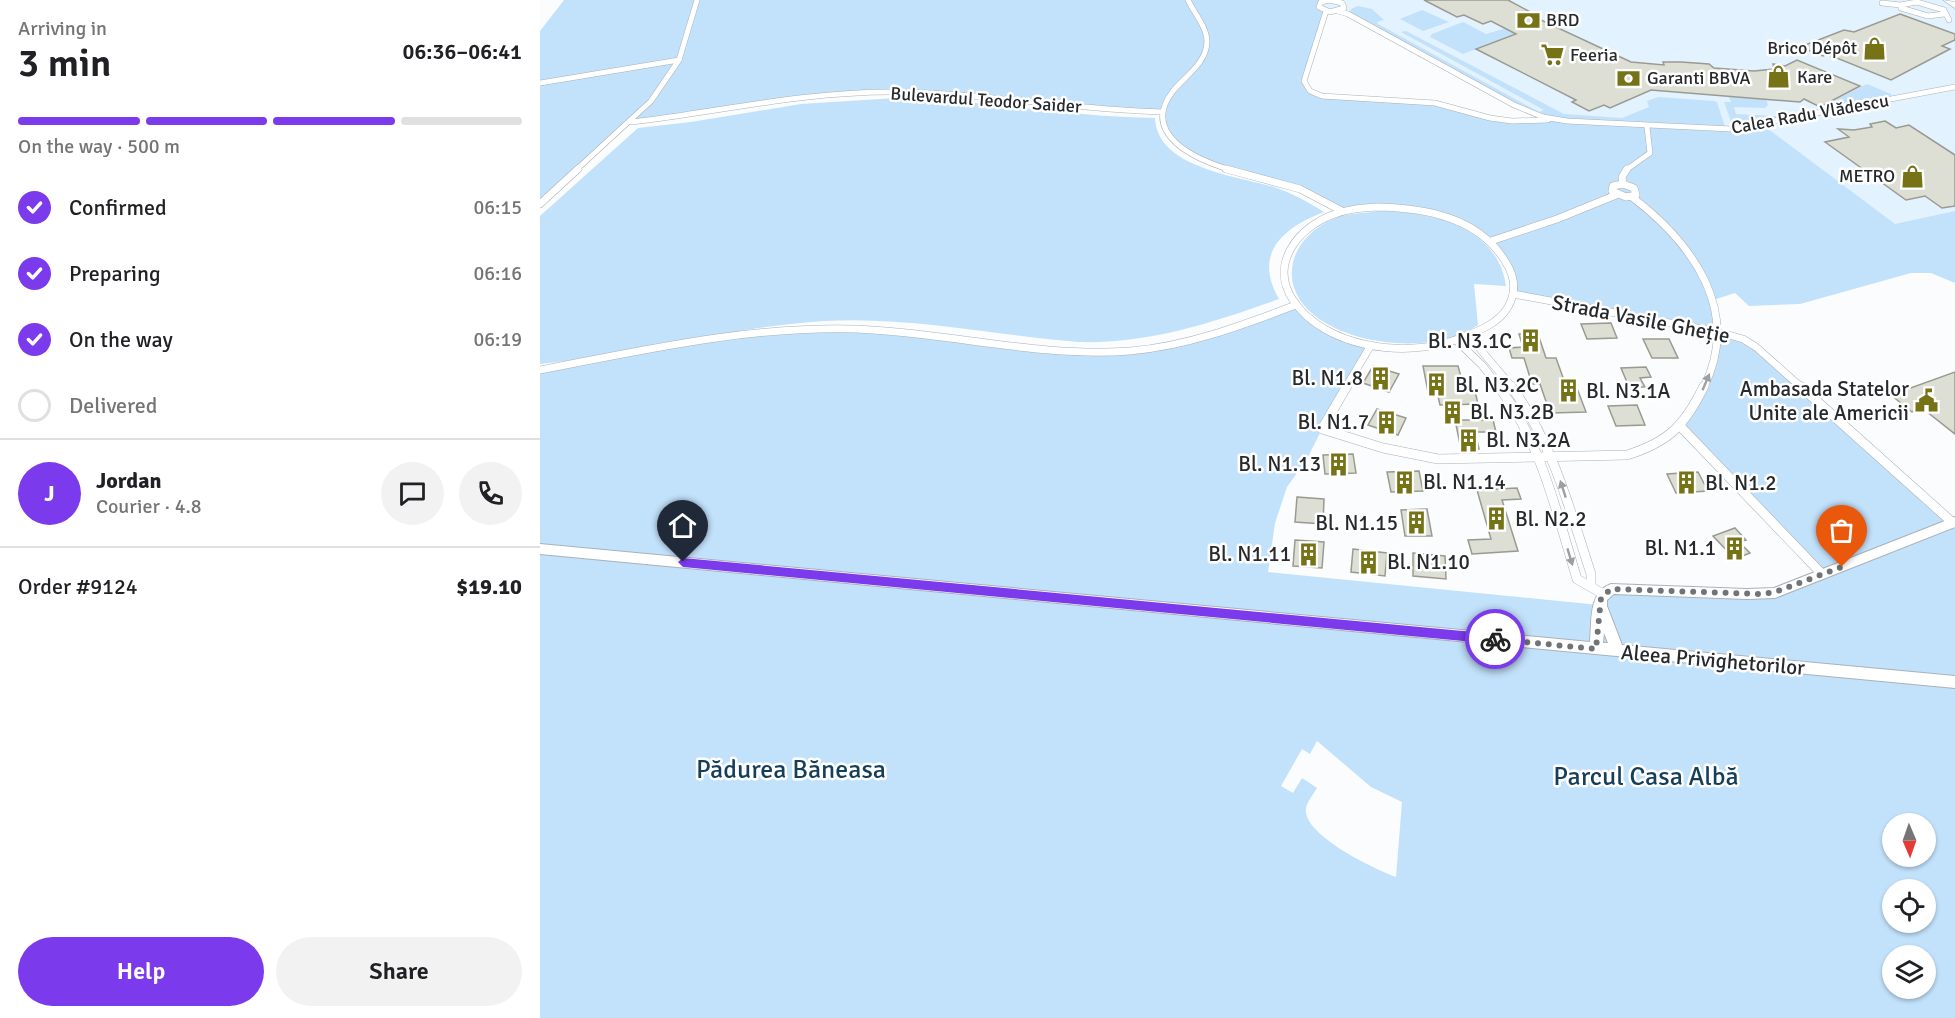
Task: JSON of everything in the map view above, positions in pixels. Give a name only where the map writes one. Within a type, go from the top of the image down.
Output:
[{"type":"street","points":[[540,204],[632,122],[651,101],[679,60],[697,0]]},
{"type":"street","points":[[1188,0],[1207,37],[1207,49],[1172,92],[1162,112],[1164,127],[1169,134],[1180,147],[1193,156],[1298,188],[1342,212]]},
{"type":"street","points":[[1325,18],[1341,11],[1345,5],[1328,0]]},
{"type":"street","name":"Calea Radu Vlădescu","points":[[1328,0],[1318,5],[1326,11],[1325,18],[1318,32],[1304,81],[1306,87],[1314,93],[1334,98],[1435,103],[1500,119],[1701,129],[1747,127],[1955,87]]},
{"type":"street","points":[[1874,0],[1910,7],[1955,23]]},
{"type":"street","points":[[1910,7],[1917,2],[1930,4],[1942,9],[1949,20]]},
{"type":"street","points":[[1326,11],[1341,11]]},
{"type":"street","name":"Calea Radu Vlădescu","points":[[1341,11],[1530,114],[1555,120]]},
{"type":"street","points":[[1934,17],[1944,14]]},
{"type":"street","points":[[540,83],[679,60]]},
{"type":"street","name":"Bulevardul Teodor Saider","points":[[632,122],[788,98],[889,92],[948,94],[1042,105],[1162,112]]},
{"type":"street","points":[[1514,105],[1519,119],[1530,114]]},
{"type":"street","points":[[1623,184],[1622,177],[1627,169],[1650,153],[1647,127]]},
{"type":"street","points":[[1616,195],[1612,188],[1623,184],[1635,189],[1636,195],[1632,197]]},
{"type":"street","points":[[1371,345],[1322,429],[1383,448],[1438,459],[1627,455],[1653,446],[1681,428],[1697,402],[1715,360],[1718,332],[1713,300],[1691,254],[1659,219],[1632,197],[1616,195],[1557,219],[1491,241]]},
{"type":"street","points":[[1377,207],[1418,209],[1461,222],[1491,241],[1503,255],[1512,273],[1513,294],[1507,308],[1487,327],[1457,341],[1430,347],[1405,348],[1371,345],[1331,331],[1309,317],[1296,305],[1290,295],[1284,271],[1289,250],[1300,236],[1315,224],[1342,212],[1377,207]]},
{"type":"street","name":"Strada Vasile Gheție","points":[[1513,294],[1718,332],[1743,339],[1756,347],[1954,522]]},
{"type":"street","points":[[540,370],[726,337],[812,329],[900,331],[1081,352],[1131,350],[1196,339],[1296,305]]},
{"type":"street","points":[[1469,336],[1523,400],[1553,458],[1591,574],[1591,585]]},
{"type":"street","points":[[1457,341],[1499,387],[1528,432],[1539,458],[1577,579],[1591,585],[1601,599],[1618,651]]},
{"type":"street","points":[[1681,428],[1822,574]]},
{"type":"street","points":[[1596,649],[1601,599],[1611,589],[1761,594],[1775,592],[1954,522]]},
{"type":"street","name":"Aleea Privighetorilor","points":[[540,549],[1955,682]]},
{"type":"shaded area","points":[[1332,0],[1946,0],[1955,6],[1955,211],[1895,225],[1763,125],[1731,129],[1530,112],[1341,10],[1326,11],[1320,3]]},
{"type":"green space","points":[[564,0],[1332,0],[1318,5],[1330,12],[1325,18],[1304,81],[1314,93],[1418,102],[1490,118],[1701,129],[1763,125],[1895,224],[1955,211],[1955,283],[1931,273],[1911,273],[1800,304],[1749,306],[1735,293],[1713,300],[1718,332],[1743,339],[1955,522],[1955,1018],[540,1018],[540,370],[726,337],[854,329],[1081,352],[1173,344],[1296,305],[1331,331],[1371,345],[1307,459],[1287,487],[1275,523],[1268,572],[1599,605],[1606,591],[1761,594],[1822,574],[1681,427],[1707,380],[1717,332],[1513,294],[1514,289],[1503,255],[1461,222],[1399,207],[1342,211],[1316,196],[1205,162],[1169,134],[1162,112],[965,96],[857,93],[632,122],[540,204],[540,31]],"holes":[[[1317,741],[1371,787],[1402,802],[1396,877],[1357,859],[1327,840],[1315,829],[1308,818],[1306,808],[1317,788],[1302,778],[1293,793],[1281,786],[1302,749],[1310,754]]]},
{"type":"green space","points":[[1358,6],[1372,9],[1384,20],[1377,22],[1378,24],[1539,112],[1544,110],[1401,32],[1406,31],[1564,114],[1622,118],[1649,107],[1647,101],[1658,97],[1714,101],[1717,102],[1725,127],[1558,119],[1526,108],[1350,13],[1351,9]]},
{"type":"green space","points":[[1422,10],[1449,22],[1423,31],[1400,19]]},
{"type":"green space","points":[[1463,22],[1486,34],[1513,26],[1523,31],[1463,54],[1430,37],[1432,34]]},
{"type":"green space","points":[[1867,84],[1891,94],[1892,97],[1814,111]]},
{"type":"green space","points":[[1729,97],[1766,99],[1768,105],[1765,108],[1734,107],[1736,114],[1783,115],[1787,118],[1735,127],[1724,102],[1731,102]]},
{"type":"green space","points":[[896,98],[929,99],[1090,115],[1155,118],[1159,135],[1169,148],[1184,159],[1221,174],[1281,189],[1324,212],[1296,226],[1276,245],[1269,269],[1279,299],[1205,324],[1155,336],[1130,340],[1078,342],[888,321],[824,321],[752,329],[576,360],[540,364],[540,216],[638,128],[801,104]]},
{"type":"green space","points":[[1378,211],[1418,214],[1439,219],[1475,236],[1490,249],[1500,266],[1506,286],[1474,284],[1478,325],[1460,335],[1438,341],[1388,342],[1362,338],[1339,330],[1319,319],[1303,304],[1295,290],[1292,275],[1293,262],[1307,237],[1318,227],[1331,220],[1346,215]]},
{"type":"building","name":"Feeria","points":[[1424,0],[1508,0],[1532,13],[1528,14],[1631,62],[1664,65],[1663,62],[1709,64],[1714,68],[1754,71],[1774,69],[1773,64],[1785,66],[1797,60],[1860,86],[1820,107],[1804,99],[1800,102],[1651,90],[1610,108],[1604,105],[1589,111],[1572,102],[1576,100],[1476,49],[1516,34],[1491,21],[1483,24],[1464,15],[1457,17]]},
{"type":"building","name":"Brico Dépôt","points":[[1900,14],[1955,34],[1955,40],[1942,46],[1950,49],[1891,80],[1827,54],[1823,56],[1800,47],[1844,30],[1854,32]]},
{"type":"building","name":"METRO","points":[[1885,121],[1896,128],[1909,125],[1955,155],[1955,206],[1942,208],[1925,196],[1906,200],[1825,142],[1849,137],[1838,129],[1854,130],[1872,127],[1870,124]]},
{"type":"building","points":[[1611,323],[1617,338],[1587,339],[1581,324]]},
{"type":"building","points":[[1519,334],[1538,334],[1546,358],[1556,358],[1565,383],[1575,383],[1586,412],[1550,413],[1540,384],[1532,384],[1524,358],[1512,358],[1509,348],[1523,347]]},
{"type":"building","points":[[1643,339],[1669,339],[1678,358],[1652,358]]},
{"type":"building","name":"Bl. N1.8","points":[[1373,366],[1399,374],[1389,392],[1363,383]]},
{"type":"building","points":[[1423,366],[1458,366],[1465,391],[1475,391],[1478,404],[1440,405],[1437,392],[1428,392]]},
{"type":"building","points":[[1646,367],[1651,377],[1640,378],[1645,387],[1629,387],[1621,368]]},
{"type":"building","name":"Ambasada Statelor Unite ale Americii","points":[[1955,372],[1955,434],[1922,408],[1912,412],[1891,395]]},
{"type":"building","points":[[1637,405],[1645,425],[1616,426],[1608,406]]},
{"type":"building","name":"Bl. N1.7","points":[[1377,409],[1406,418],[1398,435],[1368,425]]},
{"type":"building","name":"Bl. N3.2A","points":[[1455,420],[1493,420],[1496,432],[1475,432],[1479,449],[1461,449]]},
{"type":"building","name":"Bl. N1.13","points":[[1353,454],[1356,473],[1325,474],[1323,455]]},
{"type":"building","name":"Bl. N1.14","points":[[1419,471],[1423,491],[1391,492],[1387,472]]},
{"type":"building","name":"Bl. N1.2","points":[[1698,472],[1708,491],[1676,493],[1667,474]]},
{"type":"building","name":"Bl. N2.2","points":[[1517,488],[1521,499],[1502,500],[1518,551],[1472,554],[1468,540],[1491,539],[1477,490]]},
{"type":"building","points":[[1297,497],[1324,499],[1323,524],[1295,522]]},
{"type":"building","name":"Bl. N1.15","points":[[1427,509],[1432,536],[1405,536],[1401,510]]},
{"type":"building","name":"Bl. N1.1","points":[[1735,528],[1746,540],[1739,542],[1750,553],[1735,559],[1713,536]]},
{"type":"building","name":"Bl. N1.11","points":[[1295,540],[1324,542],[1322,568],[1293,566]]},
{"type":"building","name":"Bl. N1.10","points":[[1353,549],[1387,553],[1385,576],[1351,572]]},
{"type":"building","points":[[1413,553],[1445,556],[1446,579],[1413,576]]},
{"type":"way so far","points":[[1495,639],[1596,649],[1601,598],[1606,591],[1611,589],[1761,594],[1775,592],[1842,567]]},
{"type":"place","name":"BRD","points":[[1528,20]]},
{"type":"place","name":"Brico Dépôt","points":[[1875,48]]},
{"type":"place","name":"Feeria","points":[[1552,55]]},
{"type":"place","name":"Kare","points":[[1779,77]]},
{"type":"place","name":"Garanti BBVA","points":[[1629,78]]},
{"type":"place","name":"METRO","points":[[1913,176]]},
{"type":"place","name":"Bl. N3.1C","points":[[1530,341]]},
{"type":"place","name":"Bl. N1.8","points":[[1381,378]]},
{"type":"place","name":"Bl. N3.2C","points":[[1437,385]]},
{"type":"place","name":"Bl. N3.1A","points":[[1568,391]]},
{"type":"place","name":"Ambasada Statelor Unite ale Americii","points":[[1927,401]]},
{"type":"place","name":"Bl. N3.2B","points":[[1452,412]]},
{"type":"place","name":"Bl. N1.7","points":[[1387,422]]},
{"type":"place","name":"Bl. N3.2A","points":[[1468,440]]},
{"type":"place","name":"Bl. N1.13","points":[[1339,464]]},
{"type":"place","name":"Bl. N1.14","points":[[1405,482]]},
{"type":"place","name":"Bl. N1.2","points":[[1687,483]]},
{"type":"place","name":"Bl. N2.2","points":[[1497,519]]},
{"type":"place","name":"Bl. N1.15","points":[[1416,523]]},
{"type":"place","name":"Bl. N1.1","points":[[1734,548]]},
{"type":"place","name":"Bl. N1.11","points":[[1309,554]]},
{"type":"place","name":"Bl. N1.10","points":[[1369,562]]},
{"type":"route","points":[[683,562],[1495,639]]},
{"type":"park label","name":"Pădurea Băneasa","points":[[791,769]]},
{"type":"park label","name":"Parcul Casa Albă","points":[[1646,776]]}]
